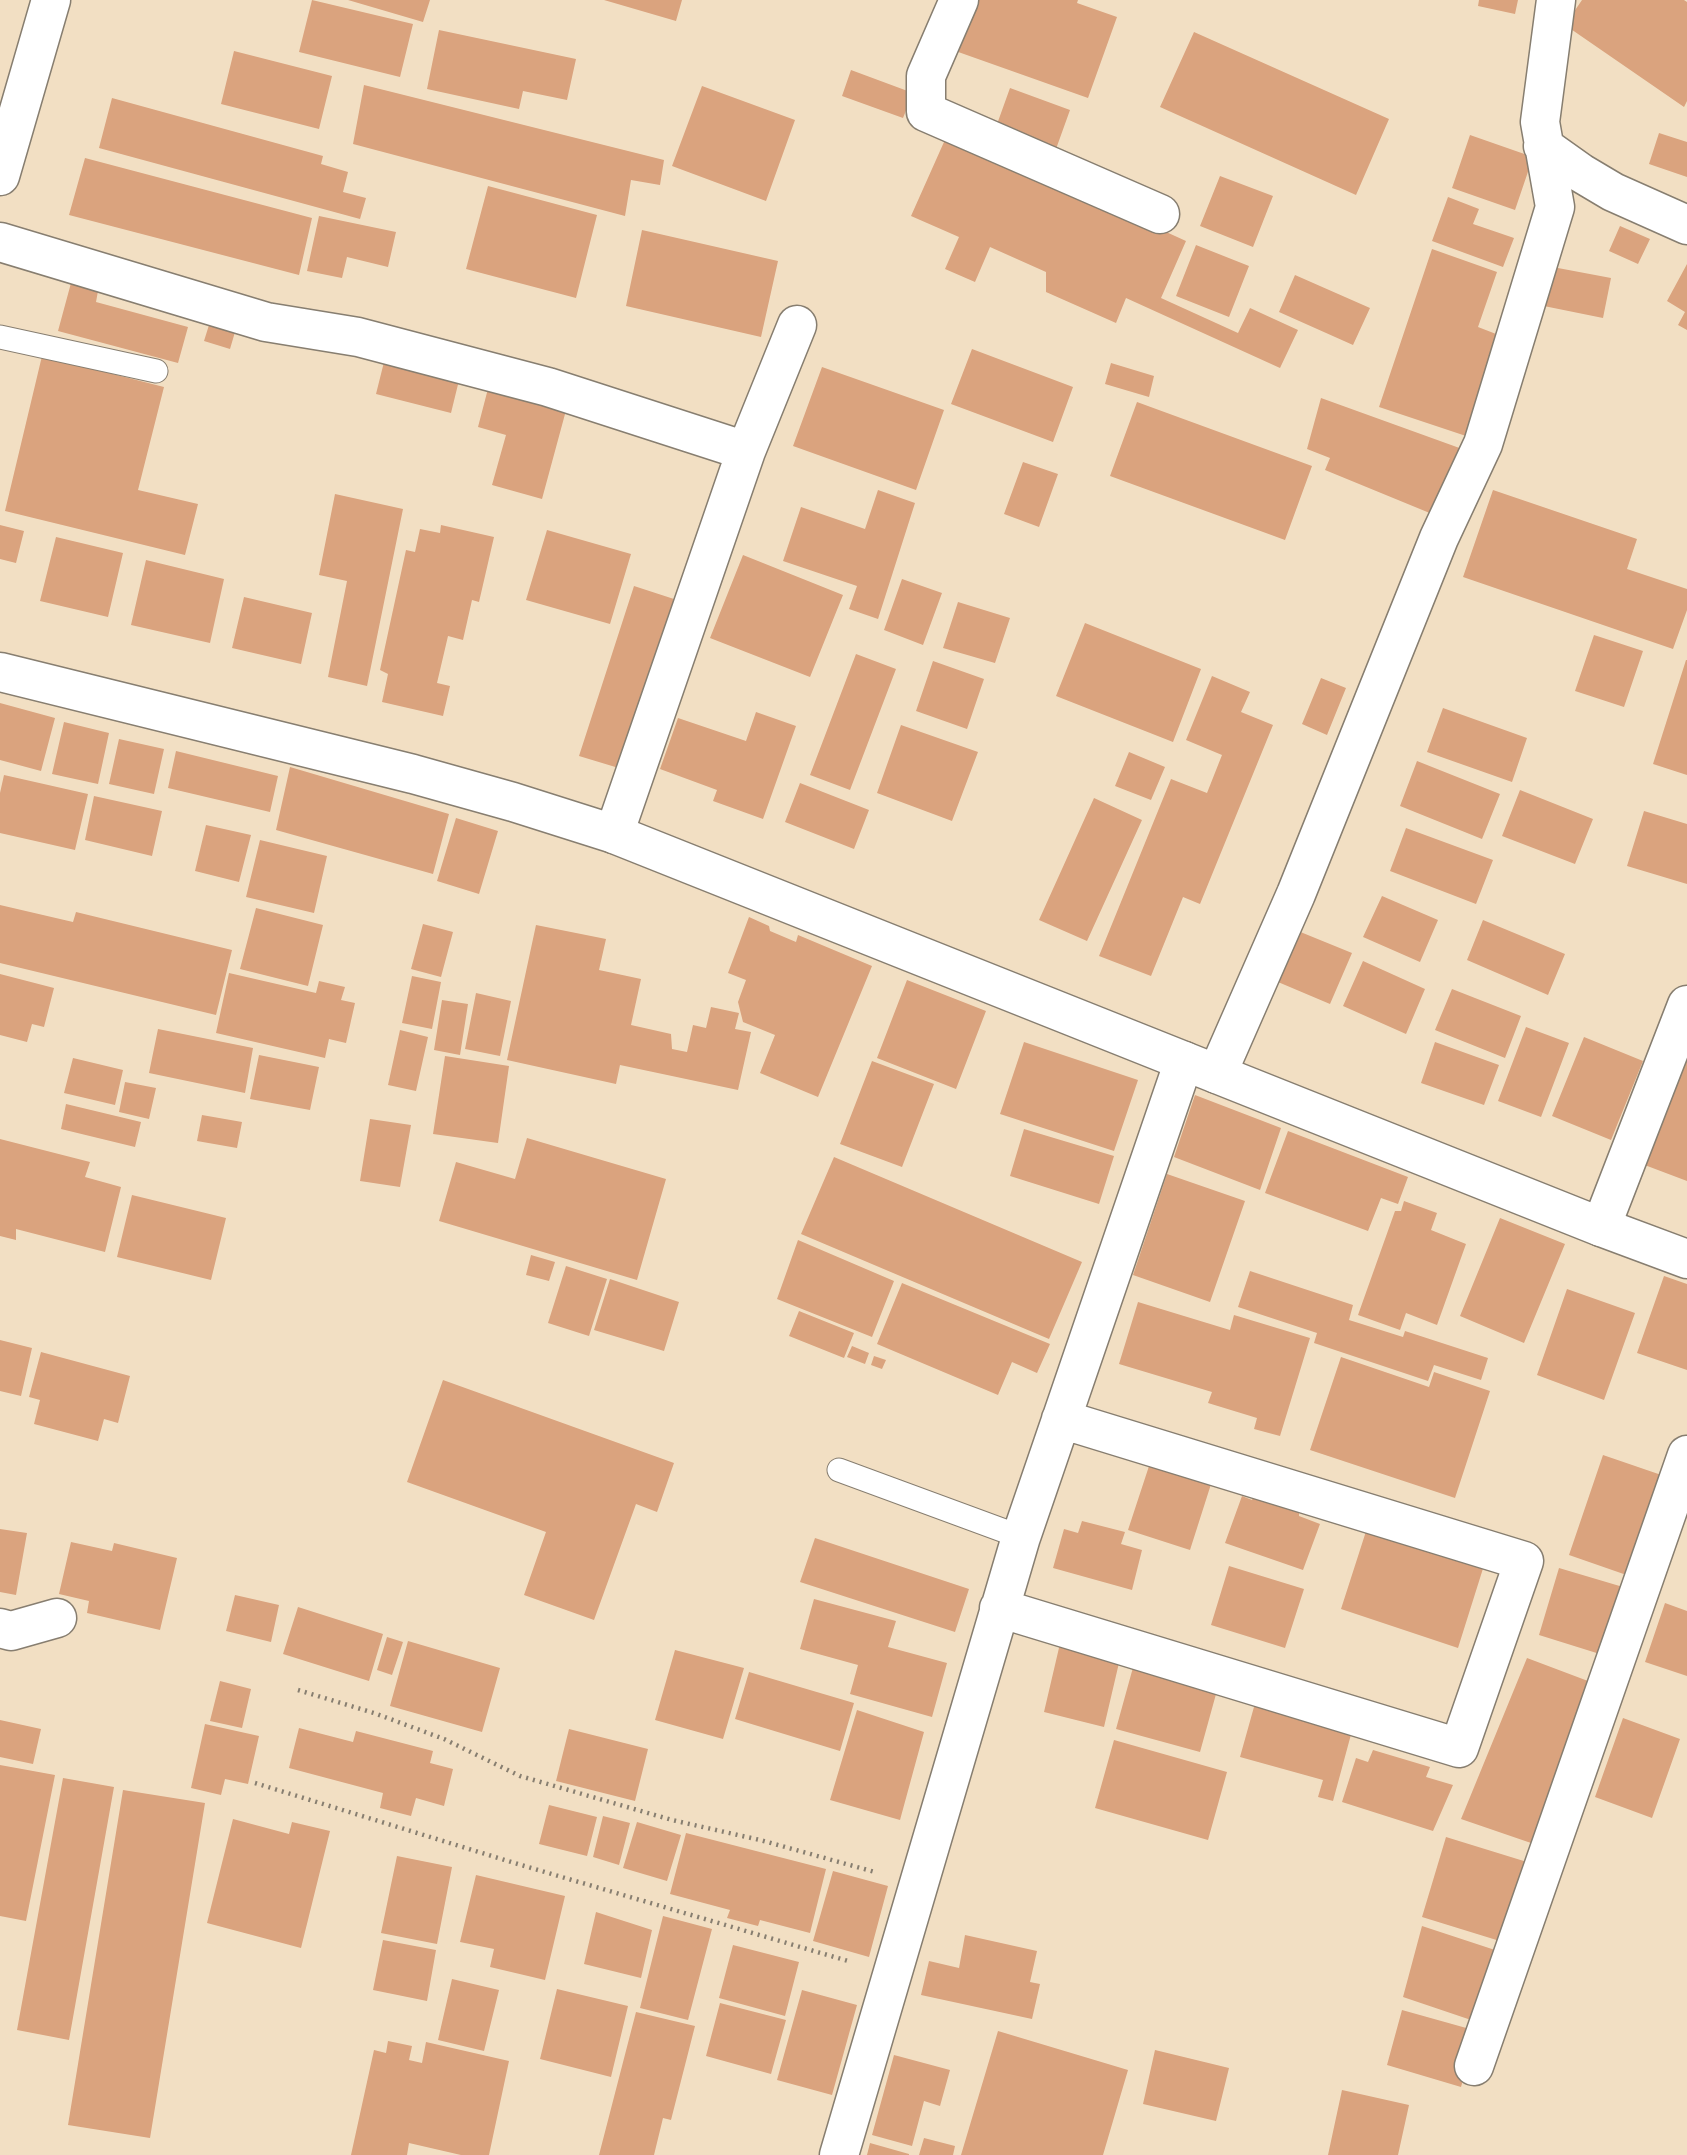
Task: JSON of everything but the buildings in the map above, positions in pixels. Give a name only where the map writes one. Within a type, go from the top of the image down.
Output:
[{"type":"street","points":[[0,176],[51,0]]},
{"type":"street","points":[[959,0],[926,76],[926,112],[1160,214]]},
{"type":"street","points":[[839,2155],[999,1608],[1061,1419],[1201,1068],[1296,894],[1439,538],[1483,444],[1555,207],[1539,122],[1556,0]]},
{"type":"street","points":[[1543,146],[1613,192],[1687,225]]},
{"type":"street","points":[[0,242],[266,322],[358,337],[548,387],[746,451]]},
{"type":"street","points":[[614,834],[746,451],[797,325]]},
{"type":"street","points":[[0,672],[413,774],[614,834],[1687,1259]]},
{"type":"street","points":[[1601,1227],[1687,1005]]},
{"type":"street","points":[[999,1608],[1459,1748],[1524,1561],[1061,1419]]},
{"type":"street","points":[[1474,2066],[1687,1455]]},
{"type":"street","points":[[0,1628],[11,1631],[57,1618]]},
{"type":"lane","points":[[0,337],[156,370]]},
{"type":"lane","points":[[838,1471],[1021,1537]]},
{"type":"path","points":[[298,1690],[374,1713],[444,1739],[520,1776],[672,1820],[760,1840],[919,1884]]},
{"type":"path","points":[[254,1783],[892,1975]]}]
